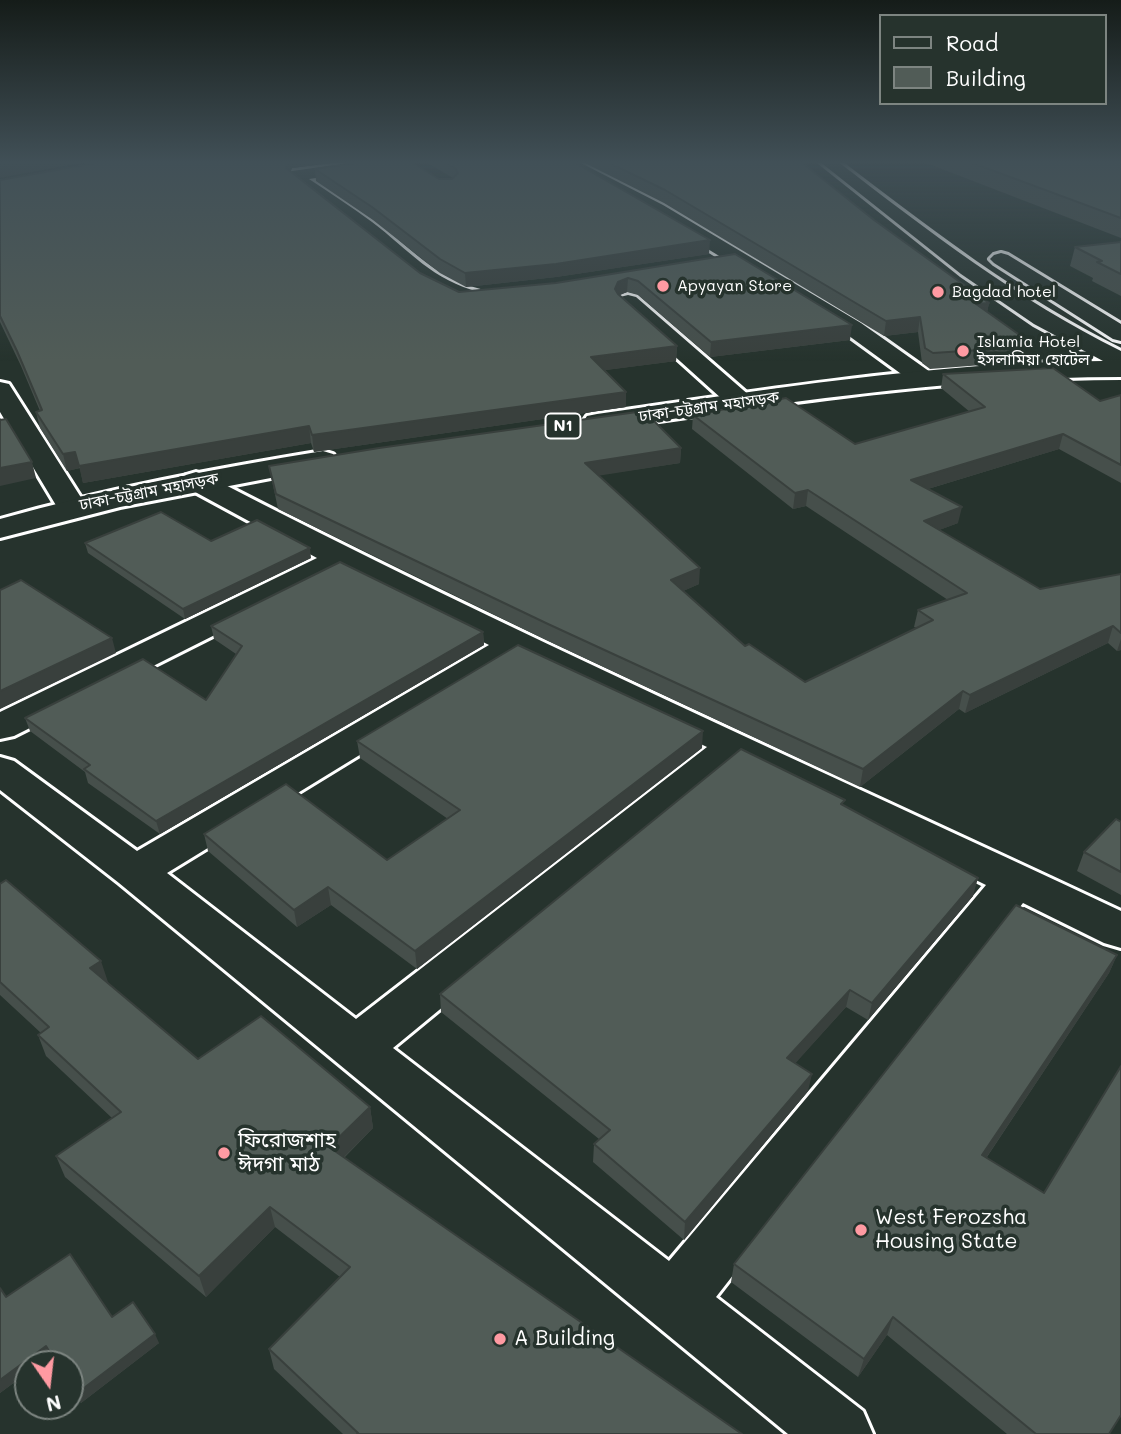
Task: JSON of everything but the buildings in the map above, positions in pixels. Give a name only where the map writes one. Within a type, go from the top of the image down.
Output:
[{"type":"main road","points":[[364,228],[454,295],[491,296]]},
{"type":"main road","points":[[687,228],[853,328],[924,379]]},
{"type":"main road","points":[[912,228],[944,253],[1055,327],[1121,361]]},
{"type":"main road","points":[[979,245],[1121,334]]},
{"type":"main road","points":[[710,263],[737,258]]},
{"type":"main road","points":[[628,302],[741,402]]},
{"type":"main road","name":"ঢাকা-চট্টগ্রাম মহাসড়ক","points":[[576,425],[924,379],[1054,369],[1121,369]]},
{"type":"main road","points":[[0,390],[72,508]]},
{"type":"main road","name":"ঢাকা-চট্টগ্রাম মহাসড়ক","points":[[4,527],[72,508],[196,481],[344,457]]},
{"type":"main road","points":[[196,481],[342,558],[516,644],[736,745],[1121,931]]},
{"type":"main road","points":[[0,727],[342,558]]},
{"type":"main road","points":[[135,873],[516,644]]},
{"type":"main road","points":[[355,1049],[736,745]]},
{"type":"main road","points":[[0,770],[135,873],[840,1434]]},
{"type":"main road","points":[[673,1303],[1016,880]]},
{"type":"place","name":"Apyayan Store","points":[[663,286]]},
{"type":"place","name":"Bagdad hotel","points":[[938,292]]},
{"type":"place","name":"Islamia Hotel ইসলামিয়া হোটেল","points":[[963,351]]},
{"type":"place","name":"ফিরোজশাহ ঈদগা মাঠ","points":[[224,1153]]},
{"type":"place","name":"West Ferozsha Housing State","points":[[861,1230]]},
{"type":"place","name":"A Building","points":[[500,1339]]}]
